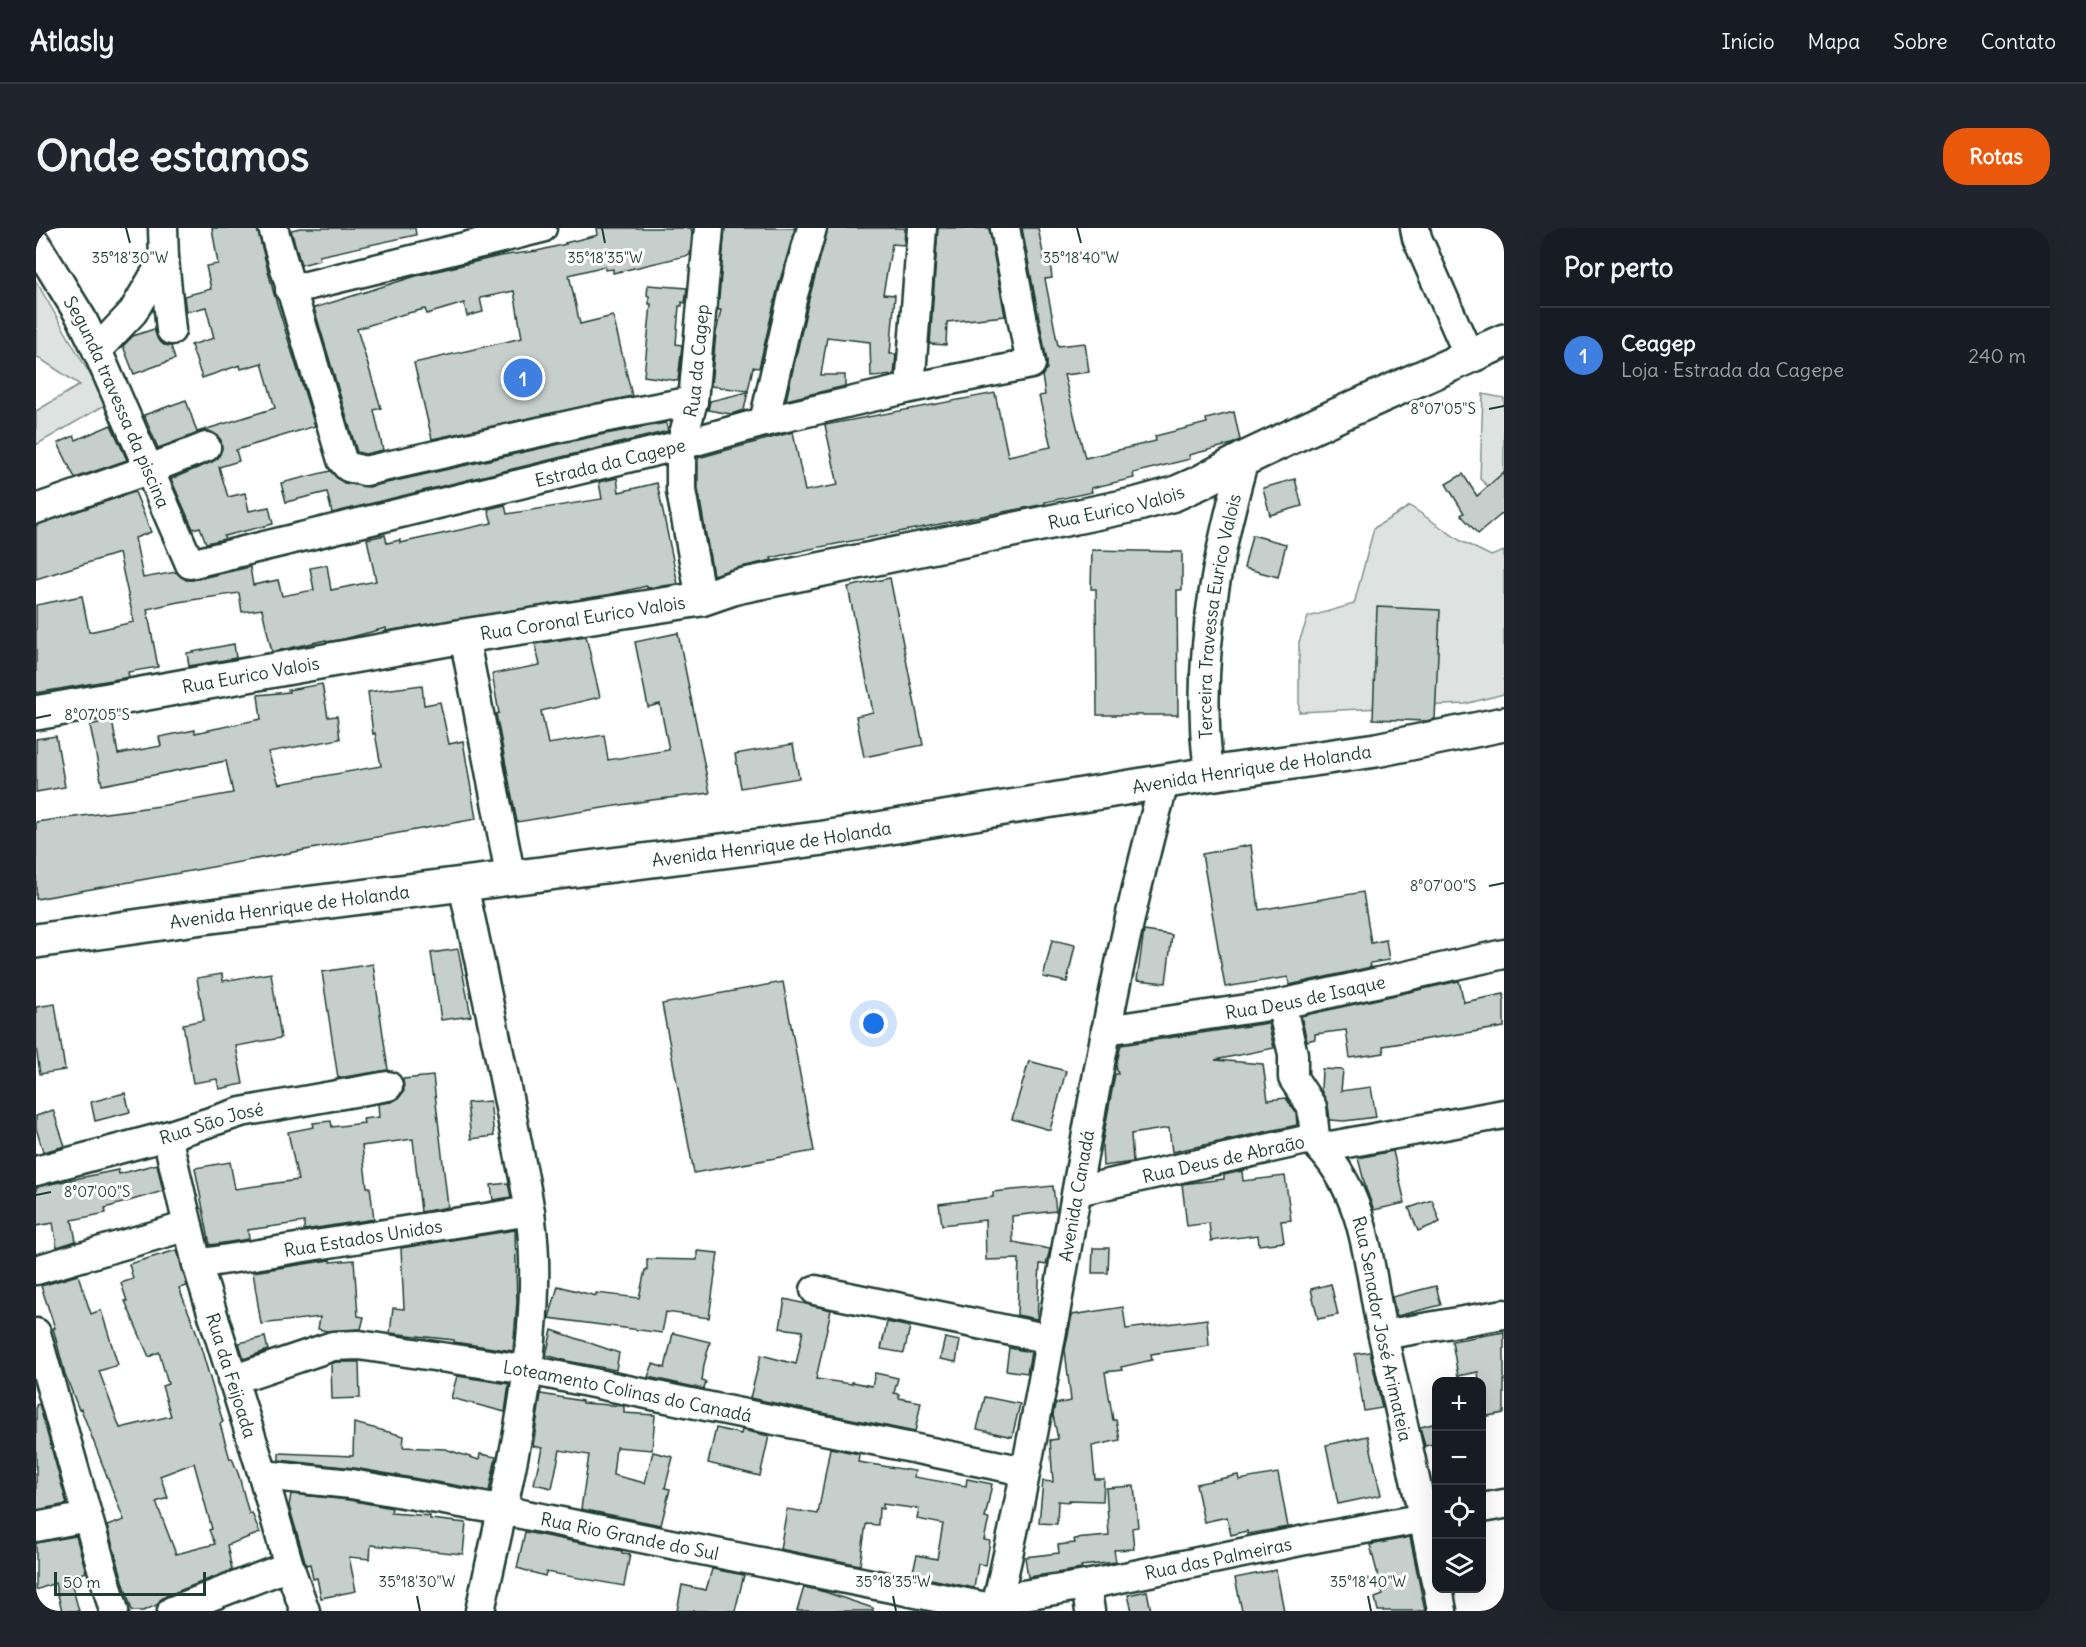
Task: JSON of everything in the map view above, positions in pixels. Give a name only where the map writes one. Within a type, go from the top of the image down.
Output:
[{"type":"main road","name":"Rua Eurico Valois","points":[[700,599],[736,588],[1138,504],[1174,494],[1244,459],[1504,341]]},
{"type":"main road","name":"Rua Coronal Eurico Valois","points":[[464,636],[700,599]]},
{"type":"main road","name":"Rua Eurico Valois","points":[[36,713],[464,636]]},
{"type":"main road","name":"Avenida Henrique de Holanda","points":[[36,941],[196,918],[824,838],[1209,774],[1376,750],[1504,724]]},
{"type":"street","points":[[163,228],[171,330]]},
{"type":"street","points":[[273,228],[342,460],[348,467],[357,471],[385,467],[597,419],[693,401]]},
{"type":"street","points":[[290,290],[542,228]]},
{"type":"street","name":"Rua da Cagep","points":[[700,599],[681,491],[681,445],[693,401],[709,228]]},
{"type":"street","points":[[764,422],[812,228]]},
{"type":"street","points":[[910,388],[922,228]]},
{"type":"street","name":"Estrada da Cagepe","points":[[190,564],[681,445],[764,422],[910,388],[1031,364],[1005,228]]},
{"type":"street","points":[[1415,228],[1417,238],[1469,356]]},
{"type":"street","name":"Segunda travessa da piscina","points":[[36,244],[82,319],[98,350],[190,564]]},
{"type":"street","points":[[98,350],[133,312],[164,259]]},
{"type":"street","points":[[36,509],[206,447]]},
{"type":"street","name":"Terceira Travessa Eurico Valois","points":[[1209,774],[1204,723],[1208,633],[1230,510],[1244,459]]},
{"type":"street","points":[[464,636],[511,879]]},
{"type":"street","name":"Avenida Canadá","points":[[996,1606],[1025,1471],[1106,1030],[1164,783]]},
{"type":"street","points":[[464,885],[503,1068],[530,1211],[534,1256],[534,1308],[529,1370],[480,1611]]},
{"type":"street","name":"Rua Deus de Isaque","points":[[1106,1030],[1281,1004],[1504,954]]},
{"type":"street","points":[[1281,1004],[1293,1054],[1293,1078],[1312,1107],[1317,1143]]},
{"type":"street","name":"Rua São José","points":[[36,1171],[167,1136],[241,1112],[388,1086]]},
{"type":"street","name":"Rua Deus de Abraão","points":[[1077,1191],[1317,1143],[1504,1114]]},
{"type":"street","name":"Rua da Feijoada","points":[[167,1136],[197,1264],[289,1566],[305,1611]]},
{"type":"street","name":"Rua Senador José Arimateia","points":[[1317,1143],[1339,1171],[1362,1224],[1383,1335],[1430,1517],[1432,1539]]},
{"type":"street","name":"Rua Estados Unidos","points":[[197,1264],[530,1211]]},
{"type":"street","points":[[36,1270],[188,1226]]},
{"type":"street","points":[[815,1290],[1050,1340]]},
{"type":"street","points":[[1383,1335],[1504,1314]]},
{"type":"street","name":"Loteamento Colinas do Canadá","points":[[232,1380],[333,1346],[359,1345],[529,1370],[1025,1471]]},
{"type":"street","points":[[37,1346],[114,1611]]},
{"type":"street","name":"Rua Rio Grande do Sul","points":[[263,1475],[351,1484],[501,1510],[996,1606]]},
{"type":"street","points":[[1486,1507],[1504,1504]]},
{"type":"street","points":[[36,1527],[87,1517]]},
{"type":"street","name":"Rua das Palmeiras","points":[[996,1606],[1088,1598],[1315,1538],[1430,1517]]},
{"type":"street","points":[[172,1611],[289,1566]]},
{"type":"street","points":[[1439,1593],[1442,1611]]},
{"type":"shaded area","points":[[36,281],[107,404],[36,445],[36,411],[80,385],[36,356]]},
{"type":"shaded area","points":[[1483,394],[1504,398],[1504,501],[1480,479]]},
{"type":"shaded area","points":[[1410,506],[1461,541],[1491,556],[1504,551],[1504,694],[1465,704],[1299,712],[1299,642],[1308,617],[1354,604],[1374,528]]},
{"type":"building","points":[[212,228],[257,228],[274,294],[315,426],[236,450],[239,461],[219,467],[228,497],[245,493],[249,511],[269,507],[273,524],[224,536],[225,539],[206,543],[200,527],[193,529],[171,479],[218,458],[222,449],[221,440],[209,431],[201,432],[158,448],[144,415],[186,400],[197,432],[275,408],[262,363],[241,369],[240,365],[202,378],[191,345],[214,338],[206,307],[186,312],[184,296],[211,289],[206,266],[218,264]]},
{"type":"building","points":[[300,228],[415,228],[416,235],[319,256],[320,260],[301,265],[291,230]]},
{"type":"building","points":[[597,228],[691,228],[690,255],[613,273],[613,269],[605,270],[605,266],[569,275],[580,324],[613,316],[632,396],[432,439],[414,363],[522,338],[514,291],[480,298],[483,312],[467,316],[464,303],[427,314],[425,309],[357,329],[381,408],[374,410],[383,450],[365,454],[357,452],[314,308],[416,276],[500,256],[537,251],[598,235]]},
{"type":"building","points":[[725,228],[795,228],[759,368],[753,367],[748,391],[711,386],[716,333],[721,310],[718,310]]},
{"type":"building","points":[[828,228],[905,228],[904,245],[892,244],[883,294],[895,295],[890,354],[896,354],[894,375],[871,377],[870,342],[827,337],[821,375],[845,375],[845,386],[786,400],[809,299]]},
{"type":"building","points":[[938,228],[989,228],[1005,316],[947,322],[946,345],[930,344]]},
{"type":"building","points":[[1022,228],[1038,228],[1045,263],[1050,262],[1052,278],[1045,279],[1058,346],[1085,343],[1089,372],[1064,375],[1085,458],[1156,441],[1155,436],[1207,423],[1206,419],[1234,412],[1240,440],[1189,455],[1190,459],[1133,473],[1134,478],[1091,488],[1092,492],[1045,502],[1045,504],[810,549],[713,575],[698,489],[698,458],[793,432],[805,491],[838,485],[825,425],[995,393],[1008,456],[1051,447],[1039,396],[1045,395],[1042,376],[1047,369],[1047,361]]},
{"type":"building","points":[[648,285],[687,288],[685,303],[682,302],[682,306],[679,306],[676,344],[682,345],[678,381],[644,376],[651,304],[649,304],[647,295]]},
{"type":"building","points":[[154,329],[158,340],[164,345],[171,346],[175,359],[134,374],[123,346],[133,336]]},
{"type":"building","points":[[748,392],[744,410],[731,414],[708,410],[710,401]]},
{"type":"building","points":[[666,423],[668,431],[332,513],[327,492],[286,502],[281,483],[330,471],[344,483],[369,487],[600,435]]},
{"type":"building","points":[[111,425],[127,460],[75,478],[58,443],[74,436],[76,440]]},
{"type":"building","points":[[1504,472],[1504,512],[1478,534],[1461,515],[1464,513],[1446,484],[1463,474],[1477,496]]},
{"type":"building","points":[[617,478],[619,492],[657,483],[678,584],[647,588],[647,586],[608,595],[386,631],[386,628],[344,639],[326,642],[326,640],[272,652],[262,609],[242,612],[239,593],[178,602],[147,609],[158,667],[128,672],[129,677],[36,693],[36,605],[82,596],[89,632],[134,622],[119,553],[36,579],[36,525],[135,492],[151,532],[135,538],[143,578],[176,572],[186,580],[193,580],[250,567],[253,585],[278,580],[282,596],[314,590],[310,568],[327,565],[331,590],[376,581],[367,539],[385,535],[387,543],[400,540],[400,543],[492,523],[488,509],[505,505],[507,514],[602,499],[599,482]]},
{"type":"building","points":[[1295,479],[1302,506],[1270,515],[1263,488]]},
{"type":"building","points":[[1252,535],[1286,544],[1278,577],[1244,568]]},
{"type":"building","points":[[1092,550],[1182,552],[1182,590],[1177,590],[1178,715],[1097,715],[1096,589],[1091,589]]},
{"type":"building","points":[[890,578],[923,745],[864,757],[856,716],[873,712],[848,587]]},
{"type":"building","points":[[1377,607],[1440,610],[1435,719],[1426,721],[1373,719]]},
{"type":"building","points":[[678,633],[710,793],[517,822],[496,714],[499,713],[492,674],[540,665],[535,644],[586,636],[600,697],[541,711],[548,744],[604,735],[608,760],[669,750],[660,704],[648,707],[635,642]]},
{"type":"building","points":[[234,644],[236,658],[189,666],[187,653]]},
{"type":"building","points":[[322,684],[328,717],[337,716],[340,739],[268,752],[279,784],[381,766],[375,733],[373,734],[368,692],[422,685],[424,705],[440,702],[449,744],[463,741],[476,819],[36,899],[36,822],[160,806],[233,793],[226,761],[102,785],[90,725],[112,720],[118,754],[161,746],[159,737],[195,730],[195,733],[261,719],[258,695],[289,692],[288,690]]},
{"type":"building","points":[[56,736],[65,787],[36,792],[36,739]]},
{"type":"building","points":[[793,744],[799,778],[741,788],[735,754]]},
{"type":"building","points":[[1251,845],[1259,910],[1363,892],[1371,943],[1386,940],[1389,960],[1370,963],[1371,967],[1289,985],[1288,977],[1225,987],[1202,854]]},
{"type":"building","points":[[1144,931],[1172,935],[1166,983],[1137,980]]},
{"type":"building","points":[[1052,940],[1075,945],[1067,982],[1043,977]]},
{"type":"building","points":[[458,949],[471,1016],[441,1020],[431,953]]},
{"type":"building","points":[[373,964],[388,1070],[338,1078],[322,972]]},
{"type":"building","points":[[271,973],[281,1038],[236,1046],[243,1084],[219,1089],[217,1079],[193,1083],[183,1024],[204,1020],[197,978],[222,974],[223,981]]},
{"type":"building","points":[[1459,981],[1464,1002],[1504,994],[1504,1027],[1383,1046],[1384,1053],[1350,1058],[1346,1030],[1315,1034],[1315,1039],[1307,1041],[1301,1016]]},
{"type":"building","points":[[783,982],[814,1151],[694,1173],[662,1004]]},
{"type":"building","points":[[55,1004],[65,1070],[40,1074],[36,1047],[36,1007]]},
{"type":"building","points":[[1268,1023],[1274,1048],[1215,1060],[1263,1064],[1268,1100],[1286,1098],[1296,1113],[1297,1125],[1172,1152],[1169,1128],[1131,1134],[1133,1162],[1103,1166],[1102,1144],[1115,1074],[1118,1074],[1116,1066],[1121,1045]]},
{"type":"building","points":[[1029,1061],[1066,1071],[1050,1130],[1012,1119]]},
{"type":"building","points":[[1322,1069],[1343,1070],[1341,1091],[1371,1087],[1376,1117],[1344,1121],[1330,1120],[1328,1105],[1321,1090]]},
{"type":"building","points":[[433,1076],[448,1207],[421,1212],[413,1139],[362,1146],[374,1219],[304,1230],[304,1222],[248,1230],[249,1239],[210,1245],[195,1168],[230,1162],[235,1189],[298,1180],[288,1132],[314,1127],[313,1123],[331,1121],[332,1127],[364,1123],[363,1119],[379,1117],[378,1104],[399,1098],[404,1091],[403,1079]]},
{"type":"building","points":[[125,1093],[130,1112],[95,1121],[91,1102]]},
{"type":"building","points":[[490,1101],[494,1136],[471,1139],[467,1103]]},
{"type":"building","points":[[53,1110],[65,1146],[43,1152],[36,1128],[36,1116]]},
{"type":"building","points":[[1393,1151],[1405,1203],[1374,1210],[1358,1158]]},
{"type":"building","points":[[157,1164],[163,1191],[105,1208],[106,1213],[72,1220],[76,1241],[57,1247],[53,1223],[36,1226],[36,1187],[118,1170],[119,1174]]},
{"type":"building","points":[[1242,1171],[1243,1181],[1285,1176],[1291,1220],[1281,1221],[1284,1242],[1259,1245],[1258,1235],[1211,1241],[1209,1223],[1187,1226],[1182,1184],[1224,1179],[1224,1175]]},
{"type":"building","points":[[508,1183],[511,1197],[493,1200],[491,1185]]},
{"type":"building","points":[[1053,1186],[1056,1211],[1012,1216],[1013,1242],[1050,1249],[1046,1265],[1040,1264],[1037,1319],[1017,1315],[1019,1259],[986,1260],[985,1220],[942,1225],[939,1204],[993,1197],[993,1192]]},
{"type":"building","points":[[1432,1200],[1440,1222],[1418,1231],[1409,1208]]},
{"type":"building","points":[[515,1230],[517,1302],[513,1351],[454,1342],[454,1340],[390,1333],[393,1308],[404,1309],[401,1248]]},
{"type":"building","points":[[1093,1248],[1109,1248],[1108,1273],[1092,1273]]},
{"type":"building","points":[[177,1250],[187,1286],[179,1288],[196,1331],[223,1422],[220,1424],[230,1459],[232,1458],[239,1476],[249,1514],[252,1513],[260,1533],[227,1545],[232,1570],[166,1596],[157,1605],[143,1611],[132,1611],[107,1526],[124,1520],[65,1374],[53,1328],[55,1328],[41,1286],[78,1275],[91,1314],[101,1310],[118,1365],[99,1371],[120,1428],[171,1416],[162,1386],[168,1384],[159,1352],[149,1357],[125,1301],[127,1301],[121,1283],[133,1279],[129,1264]],"holes":[[[194,1463],[212,1529],[209,1530],[215,1544],[176,1554],[156,1502],[168,1498],[160,1476]]]},
{"type":"building","points":[[697,1251],[718,1253],[709,1318],[666,1312],[662,1333],[549,1318],[558,1286],[596,1296],[596,1293],[639,1298],[645,1270],[647,1270],[647,1259],[697,1260]]},
{"type":"building","points":[[330,1260],[330,1262],[354,1260],[358,1316],[364,1317],[361,1329],[327,1331],[318,1329],[320,1317],[261,1324],[253,1272]]},
{"type":"building","points":[[1331,1284],[1338,1315],[1318,1319],[1311,1289]]},
{"type":"building","points":[[1436,1286],[1441,1305],[1397,1316],[1392,1297]]},
{"type":"building","points":[[785,1299],[831,1310],[816,1379],[872,1386],[875,1373],[898,1378],[894,1393],[899,1394],[899,1398],[921,1402],[915,1432],[750,1398],[761,1355],[796,1364],[803,1331],[780,1328]]},
{"type":"building","points":[[1123,1307],[1126,1329],[1207,1319],[1209,1346],[1151,1354],[1152,1360],[1121,1367],[1122,1370],[1105,1372],[1113,1420],[1116,1420],[1120,1440],[1092,1446],[1095,1479],[1104,1479],[1103,1501],[1058,1501],[1057,1524],[1039,1523],[1043,1481],[1053,1482],[1050,1440],[1058,1439],[1053,1415],[1055,1404],[1071,1401],[1065,1350],[1072,1315]]},
{"type":"building","points":[[887,1322],[910,1327],[904,1353],[881,1349]]},
{"type":"building","points":[[552,1330],[619,1353],[616,1370],[546,1355]]},
{"type":"building","points":[[1504,1332],[1504,1413],[1486,1416],[1486,1377],[1478,1377],[1478,1372],[1458,1376],[1452,1341]]},
{"type":"building","points":[[673,1333],[710,1342],[704,1365],[702,1381],[706,1382],[704,1389],[648,1377],[653,1364],[665,1368]]},
{"type":"building","points":[[265,1337],[268,1350],[244,1359],[239,1343]]},
{"type":"building","points":[[945,1338],[960,1341],[956,1362],[940,1359]]},
{"type":"building","points":[[1009,1348],[1031,1352],[1027,1373],[1006,1370]]},
{"type":"building","points":[[1370,1352],[1382,1408],[1364,1411],[1355,1354]]},
{"type":"building","points":[[359,1362],[360,1398],[332,1399],[331,1364]]},
{"type":"building","points":[[457,1376],[509,1384],[505,1412],[451,1398]]},
{"type":"building","points":[[541,1394],[582,1401],[582,1403],[624,1406],[624,1413],[655,1415],[652,1450],[616,1447],[613,1475],[645,1483],[653,1452],[673,1457],[665,1488],[670,1489],[661,1525],[581,1509],[589,1455],[560,1450],[552,1488],[534,1484],[542,1448],[533,1446]]},
{"type":"building","points":[[985,1397],[1020,1404],[1012,1437],[977,1429]]},
{"type":"building","points":[[39,1404],[67,1504],[36,1510],[36,1405]]},
{"type":"building","points":[[354,1423],[404,1436],[403,1447],[445,1449],[479,1460],[480,1454],[496,1457],[489,1491],[354,1468],[279,1460],[279,1453],[353,1456]]},
{"type":"building","points":[[1432,1424],[1432,1444],[1425,1446],[1420,1427]]},
{"type":"building","points":[[716,1428],[741,1434],[742,1430],[769,1436],[760,1476],[708,1463]]},
{"type":"building","points":[[1368,1436],[1381,1495],[1338,1504],[1326,1445]]},
{"type":"building","points":[[830,1448],[859,1454],[858,1462],[915,1471],[914,1477],[966,1486],[967,1479],[992,1484],[985,1518],[989,1519],[984,1540],[990,1541],[986,1565],[978,1564],[974,1588],[912,1575],[917,1555],[937,1559],[943,1524],[917,1519],[919,1509],[883,1504],[883,1509],[879,1508],[878,1525],[866,1524],[860,1565],[780,1549],[787,1509],[818,1514]]},
{"type":"building","points":[[1278,1473],[1288,1527],[1231,1535],[1227,1517],[1204,1522],[1196,1484],[1238,1475],[1239,1480]]},
{"type":"building","points":[[1134,1486],[1138,1527],[1132,1528],[1134,1549],[1114,1550],[1116,1562],[1081,1566],[1082,1569],[1028,1577],[1025,1557],[1059,1553],[1058,1545],[1075,1543],[1074,1539],[1109,1536],[1106,1488]]},
{"type":"building","points":[[291,1494],[349,1500],[392,1508],[391,1513],[430,1516],[430,1519],[466,1523],[463,1554],[371,1545],[370,1559],[349,1557],[356,1591],[321,1598],[317,1578],[313,1579],[310,1564],[306,1565],[289,1506]]},
{"type":"building","points":[[525,1532],[630,1554],[624,1586],[546,1572],[545,1576],[517,1568]]},
{"type":"building","points":[[76,1536],[86,1572],[70,1578],[79,1611],[62,1611],[55,1583],[36,1590],[36,1543]]},
{"type":"building","points":[[1410,1537],[1425,1611],[1378,1611],[1375,1598],[1383,1595],[1370,1545]]},
{"type":"building","points":[[712,1569],[744,1575],[735,1611],[677,1611],[682,1585],[706,1590]]},
{"type":"building","points":[[1276,1570],[1284,1611],[1242,1611],[1235,1578]]},
{"type":"building","points":[[804,1587],[873,1608],[873,1611],[797,1611]]},
{"type":"building","points":[[1147,1591],[1151,1611],[1132,1611],[1128,1595]]},
{"type":"place","name":"Ceagep","points":[[523,378]]}]
